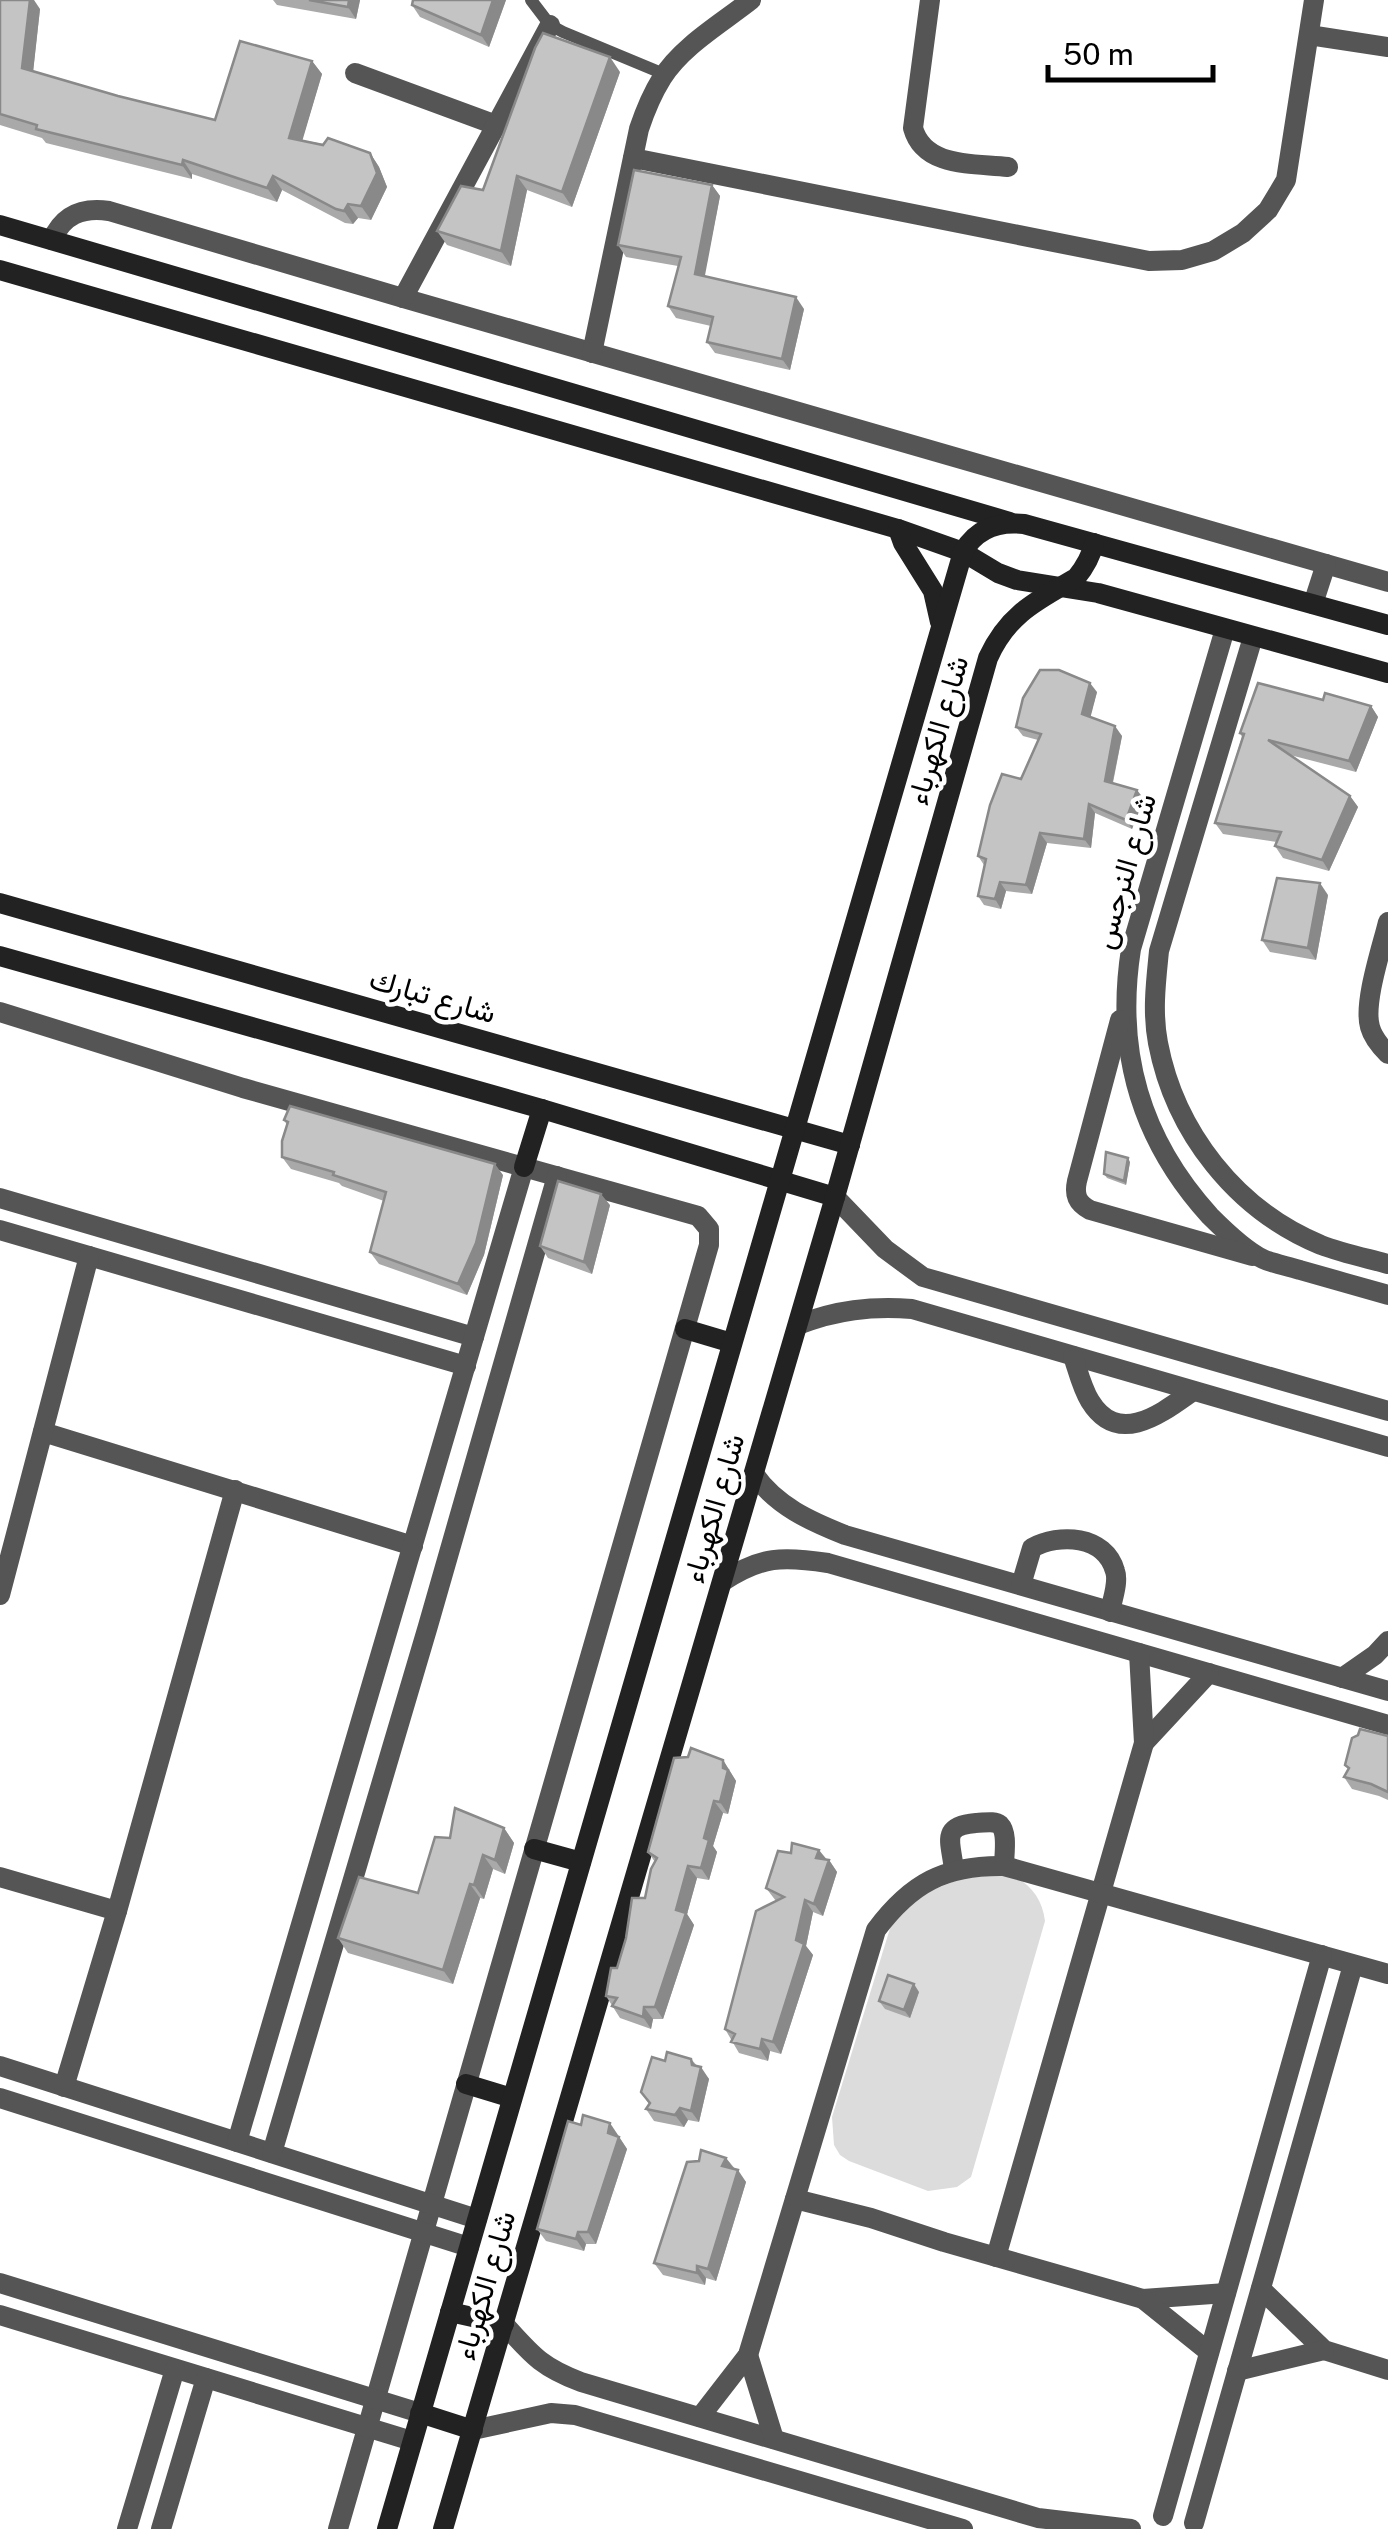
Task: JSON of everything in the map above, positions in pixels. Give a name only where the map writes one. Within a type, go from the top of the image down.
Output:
[{"type":"street","points":[[592,353],[632,158],[649,100],[664,74],[690,48],[751,0]]},
{"type":"street","points":[[930,0],[913,128],[916,138],[920,146],[936,157],[1008,168]]},
{"type":"street","points":[[632,158],[1149,262],[1182,260],[1213,251],[1243,233],[1268,210],[1286,180],[1314,0]]},
{"type":"street","points":[[402,298],[550,24]]},
{"type":"street","points":[[1309,34],[1388,47]]},
{"type":"street","points":[[356,73],[496,125]]},
{"type":"street","points":[[52,240],[66,219],[79,211],[108,210],[1388,582]]},
{"type":"street","points":[[0,224],[1011,522],[1388,625]]},
{"type":"street","points":[[0,270],[898,529],[963,552],[998,573],[1098,593],[1388,673]]},
{"type":"street","points":[[963,552],[987,528],[1011,522]]},
{"type":"street","points":[[898,529],[932,591],[941,625]]},
{"type":"street","name":"شارع الكهرباء","points":[[444,2529],[835,1198],[988,658],[1017,614],[1082,571],[1094,543]]},
{"type":"street","name":"شارع الكهرباء","points":[[387,2529],[963,552]]},
{"type":"street","points":[[1312,604],[1326,564]]},
{"type":"street","name":"شارع النرجس","points":[[1225,628],[1130,948],[1125,1003],[1128,1054],[1140,1102],[1160,1148],[1188,1191],[1222,1228],[1262,1258],[1388,1295]]},
{"type":"street","name":"شارع النرجس","points":[[1253,636],[1159,950],[1154,996],[1158,1041],[1169,1085],[1188,1127],[1213,1165],[1244,1198],[1282,1225],[1322,1245],[1388,1264]]},
{"type":"street","name":"شارع تبارك","points":[[0,903],[850,1146]]},
{"type":"street","points":[[1388,922],[1368,1008],[1369,1025],[1388,1054]]},
{"type":"street","points":[[0,956],[542,1109],[835,1198],[884,1250],[924,1277],[1388,1412]]},
{"type":"street","points":[[1125,1003],[1077,1181],[1077,1199],[1090,1210],[1262,1258]]},
{"type":"street","points":[[0,1012],[243,1088],[703,1220],[709,1229],[709,1245],[338,2529]]},
{"type":"street","points":[[237,2142],[542,1109]]},
{"type":"street","points":[[272,2153],[557,1176]]},
{"type":"street","points":[[2,1206],[474,1338]]},
{"type":"street","points":[[0,1230],[466,1366]]},
{"type":"street","points":[[0,1595],[89,1256]]},
{"type":"street","points":[[798,1325],[819,1316],[865,1308],[912,1309],[1388,1448]]},
{"type":"street","points":[[685,1328],[732,1343]]},
{"type":"street","points":[[1073,1356],[1090,1402],[1119,1423],[1143,1423],[1155,1418],[1193,1391]]},
{"type":"street","points":[[43,1432],[413,1546]]},
{"type":"street","points":[[754,1474],[766,1492],[818,1524],[855,1538],[1388,1691]]},
{"type":"street","points":[[64,2087],[235,1490]]},
{"type":"street","points":[[1021,1585],[1032,1548],[1045,1541],[1074,1538],[1088,1542],[1110,1561],[1117,1574],[1110,1612]]},
{"type":"street","points":[[722,1582],[744,1568],[772,1560],[828,1563],[1388,1725]]},
{"type":"street","points":[[1342,1678],[1388,1642]]},
{"type":"street","points":[[996,2256],[1144,1742],[1139,1652]]},
{"type":"street","points":[[1144,1742],[1208,1673]]},
{"type":"street","points":[[336,1806],[371,1816]]},
{"type":"street","points":[[954,1870],[950,1837],[958,1824],[995,1822],[1002,1826],[1004,1866]]},
{"type":"street","points":[[534,1849],[581,1862]]},
{"type":"street","points":[[700,2418],[748,2355],[876,1930],[909,1892],[954,1870],[1004,1866],[1388,1974]]},
{"type":"street","points":[[0,1877],[117,1911]]},
{"type":"street","points":[[1163,2516],[1322,1955]]},
{"type":"street","points":[[450,2312],[504,2324],[538,2362],[559,2374],[1038,2518],[1131,2529],[1140,2522],[1163,2516],[1184,2518],[1198,2526],[1353,1964]]},
{"type":"street","points":[[0,2066],[477,2219]]},
{"type":"street","points":[[466,2084],[512,2098]]},
{"type":"street","points":[[0,2098],[469,2247]]},
{"type":"street","points":[[160,2148],[169,2120]]},
{"type":"street","points":[[795,2199],[1144,2299],[1226,2293]]},
{"type":"street","points":[[0,2283],[473,2430],[551,2413],[575,2415],[963,2529]]},
{"type":"street","points":[[1261,2289],[1324,2350],[1388,2370]]},
{"type":"street","points":[[1144,2299],[1210,2352]]},
{"type":"street","points":[[0,2315],[412,2441]]},
{"type":"street","points":[[1238,2370],[1324,2350]]},
{"type":"street","points":[[748,2355],[774,2439]]},
{"type":"street","points":[[127,2529],[174,2369]]},
{"type":"street","points":[[161,2529],[206,2378]]},
{"type":"street","points":[[888,2507],[892,2529]]},
{"type":"lane","points":[[531,0],[550,24],[664,74]]},
{"type":"shaded area","points":[[1011,1874],[1034,1893],[1045,1921],[971,2177],[957,2187],[928,2191],[849,2161],[834,2145],[832,2117],[892,1922],[909,1899],[963,1878]]},
{"type":"building","points":[[0,0],[30,0],[22,68],[215,120],[240,41],[312,61],[289,138],[323,145],[328,138],[370,153],[377,173],[361,206],[348,204],[344,211],[336,209],[273,176],[267,188],[183,160],[182,165],[36,129],[37,125],[0,114]]},
{"type":"building","points":[[309,0],[349,0],[348,7]]},
{"type":"building","points":[[413,0],[493,0],[481,35],[412,5]]},
{"type":"building","points":[[543,33],[610,57],[562,192],[517,176],[501,251],[437,231],[461,186],[483,190]]},
{"type":"building","points":[[634,170],[712,185],[695,274],[796,297],[782,359],[707,342],[713,317],[668,306],[681,257],[618,245]]},
{"type":"building","points":[[1040,670],[1059,670],[1090,683],[1082,714],[1115,726],[1105,781],[1137,790],[1126,820],[1089,804],[1084,839],[1040,833],[1026,885],[1000,882],[995,899],[978,896],[986,859],[978,856],[1002,774],[1021,779],[1041,734],[1016,727],[1023,698]]},
{"type":"building","points":[[1258,683],[1323,700],[1325,693],[1371,706],[1349,761],[1268,740],[1350,796],[1322,860],[1275,846],[1281,832],[1215,823]]},
{"type":"building","points":[[1277,878],[1320,883],[1308,948],[1262,940]]},
{"type":"building","points":[[290,1106],[495,1164],[476,1243],[458,1284],[370,1252],[386,1192],[282,1157],[288,1122],[284,1120]]},
{"type":"building","points":[[1106,1152],[1128,1158],[1124,1181],[1104,1174]]},
{"type":"building","points":[[558,1181],[601,1194],[584,1262],[540,1246]]},
{"type":"building","points":[[1360,1729],[1388,1736],[1388,1792],[1344,1777],[1349,1768],[1345,1765],[1352,1738]]},
{"type":"building","points":[[691,1748],[723,1760],[723,1768],[728,1770],[720,1802],[714,1801],[701,1868],[688,1866],[676,1910],[686,1913],[655,2007],[644,2007],[643,2017],[612,2006],[617,1998],[606,1996],[611,1968],[617,1968],[626,1938],[632,1898],[645,1898],[657,1858],[648,1852],[674,1758],[688,1757]]},
{"type":"building","points":[[455,1808],[504,1828],[495,1860],[483,1855],[474,1885],[470,1884],[443,1970],[338,1938],[359,1877],[418,1893],[435,1837],[450,1838]]},
{"type":"building","points":[[792,1843],[819,1850],[816,1858],[829,1860],[814,1904],[805,1900],[796,1940],[804,1944],[773,2042],[762,2039],[760,2049],[731,2042],[735,2034],[725,2029],[756,1911],[784,1897],[766,1888],[778,1851],[791,1853]]},
{"type":"building","points":[[888,1975],[914,1984],[904,2010],[879,2001]]},
{"type":"building","points":[[667,2052],[691,2059],[692,2065],[701,2067],[691,2111],[680,2108],[675,2115],[646,2109],[650,2103],[641,2092],[652,2057],[665,2061]]},
{"type":"building","points":[[583,2115],[610,2123],[608,2133],[619,2137],[588,2232],[578,2232],[576,2239],[537,2229],[568,2121],[581,2125]]},
{"type":"building","points":[[701,2150],[726,2158],[722,2166],[738,2170],[708,2269],[697,2266],[697,2273],[654,2263],[687,2162],[699,2161]]}]
